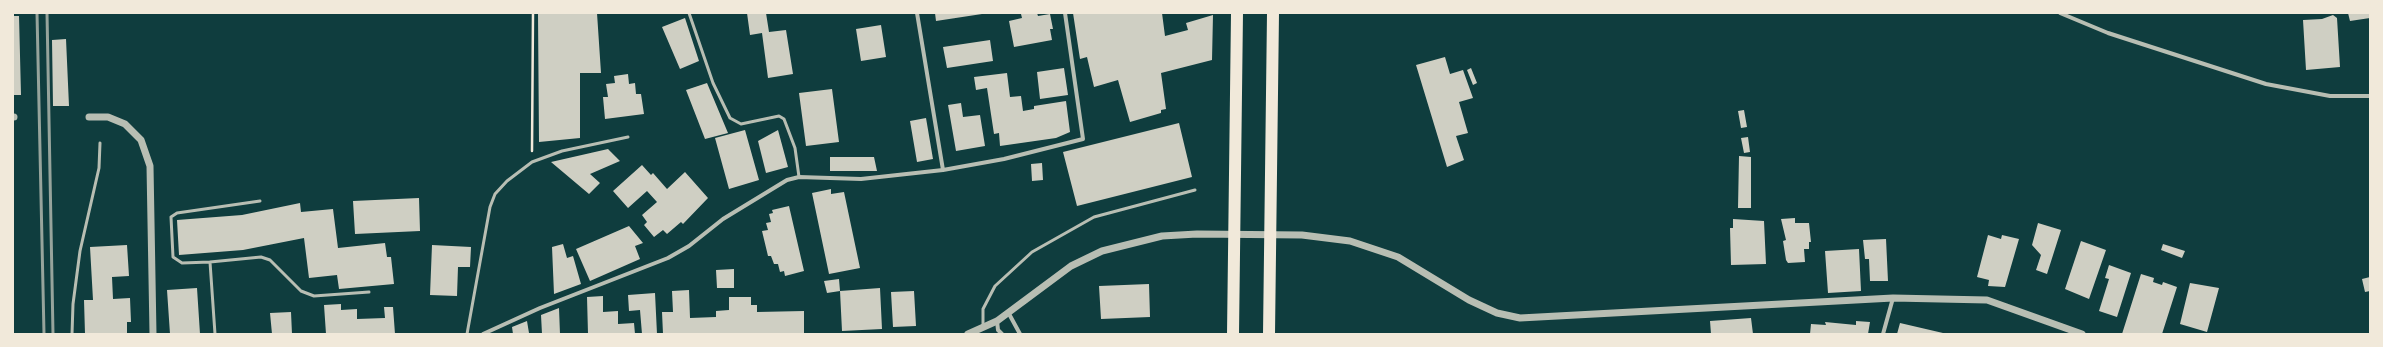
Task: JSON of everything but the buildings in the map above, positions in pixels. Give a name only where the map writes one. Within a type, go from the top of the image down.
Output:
[{"type":"highway","points":[[1233,334],[1237,13]]},
{"type":"highway","points":[[1269,334],[1273,13]]},
{"type":"street","points":[[917,13],[943,170]]},
{"type":"street","points":[[483,334],[540,308],[668,258],[689,246],[723,219],[787,180],[799,178],[861,179],[943,170],[1004,159],[1083,138],[1065,13]]},
{"type":"street","points":[[2060,13],[2108,33],[2266,84],[2330,96],[2370,96]]},
{"type":"street","points":[[89,117],[108,117],[125,124],[141,140],[150,166],[153,334]]},
{"type":"street","points":[[968,334],[997,321],[1071,266],[1102,251],[1162,236],[1197,234],[1302,235],[1350,241],[1398,257],[1469,300],[1497,314],[1520,318],[1892,298],[1987,300],[2082,334]]},
{"type":"street","points":[[1883,334],[1892,298]]},
{"type":"street","points":[[1008,312],[1020,334]]},
{"type":"street","points":[[997,321],[998,330],[1002,334]]},
{"type":"lane","points":[[689,13],[713,83],[730,118],[741,124],[779,116],[784,118],[795,148],[799,178]]},
{"type":"lane","points":[[467,334],[490,207],[495,194],[507,181],[532,162],[562,151],[628,137]]},
{"type":"lane","points":[[72,334],[73,304],[80,251],[99,168],[100,144]]},
{"type":"lane","points":[[983,328],[983,309],[995,286],[1032,252],[1094,217],[1195,190]]},
{"type":"lane","points":[[260,201],[177,213],[171,217],[173,257],[182,263],[261,257],[270,260],[301,291],[314,296],[369,292]]},
{"type":"lane","points":[[210,262],[215,334]]},
{"type":"path","points":[[532,162],[533,13]]},
{"type":"railway","points":[[37,13],[44,334]]},
{"type":"railway","points":[[47,13],[53,334]]}]
